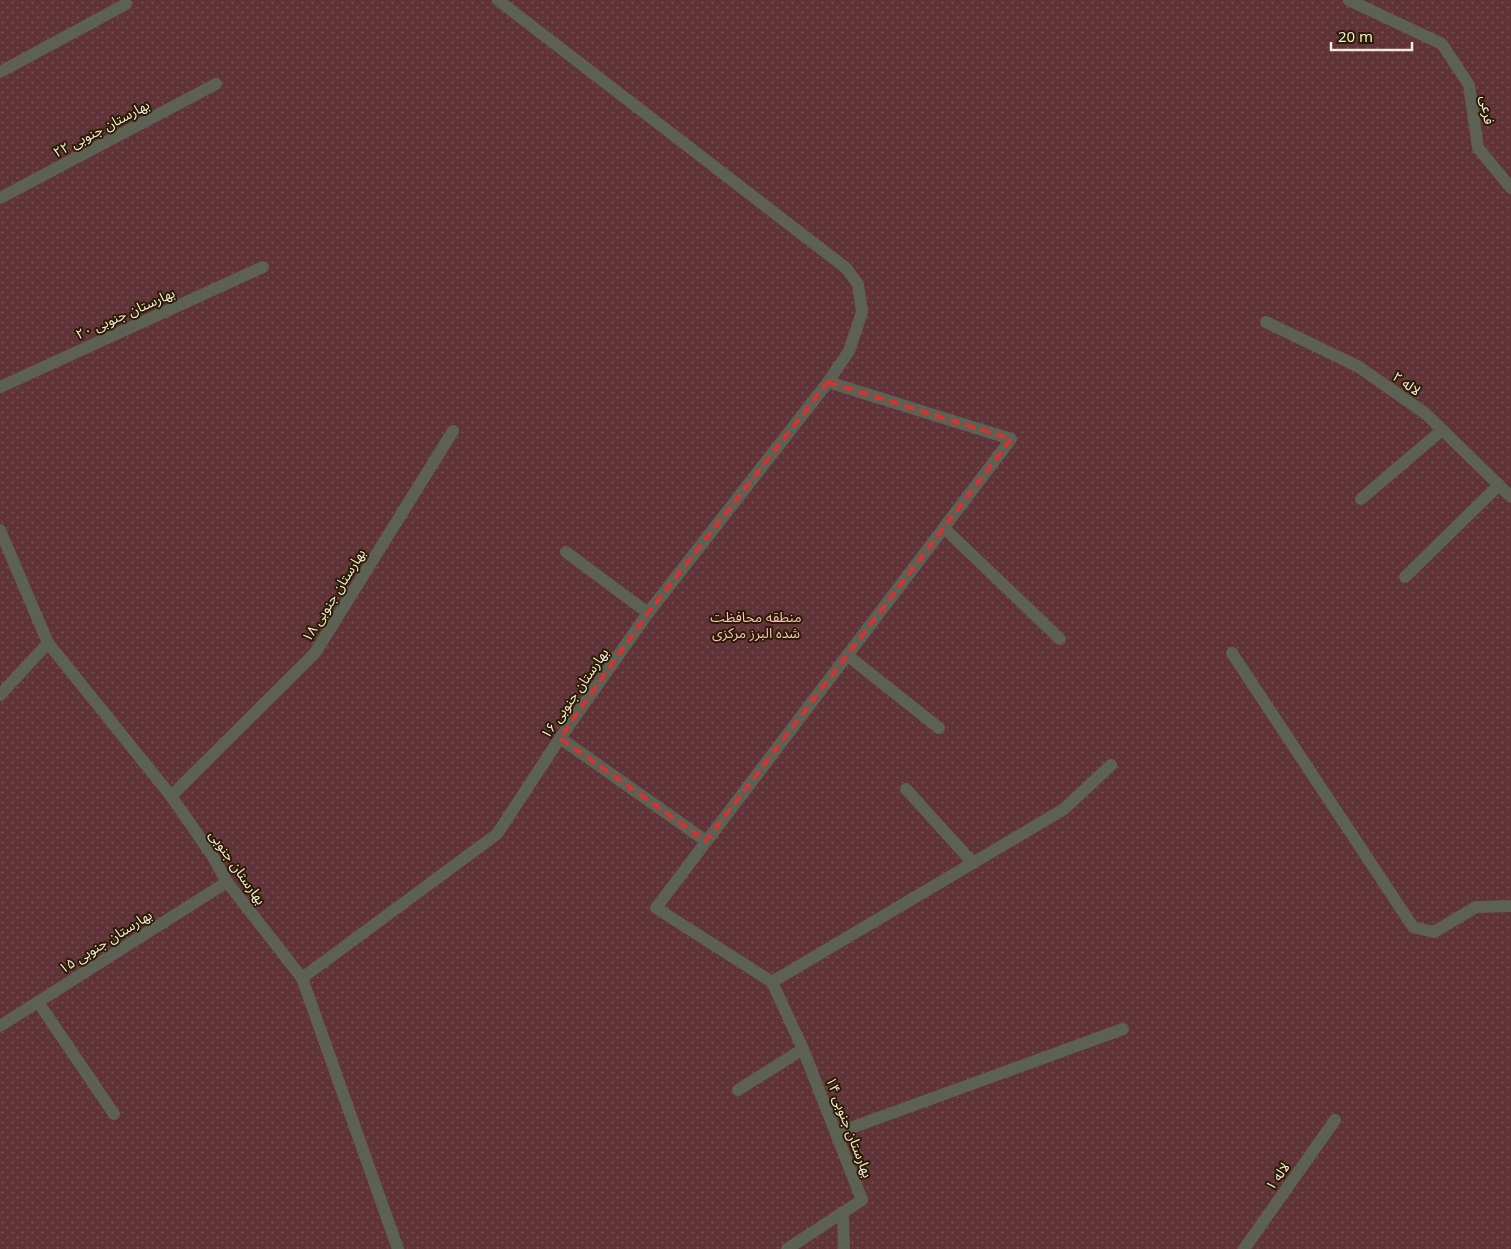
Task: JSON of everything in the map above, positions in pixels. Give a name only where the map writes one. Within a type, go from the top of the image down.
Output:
[{"type":"street","name":"بهارستان جنوبی ۱۶","points":[[302,978],[497,834],[560,738],[648,613],[828,382],[849,351],[862,312],[858,284],[846,268],[498,0]]},
{"type":"street","name":"فرعی","points":[[1350,0],[1442,44],[1469,85],[1478,148],[1511,188]]},
{"type":"street","points":[[0,72],[126,4]]},
{"type":"street","name":"بهارستان جنوبی ۲۲","points":[[0,198],[216,84]]},
{"type":"street","name":"بهارستان جنوبی ۲۰","points":[[0,387],[263,267]]},
{"type":"street","name":"لاله ۲","points":[[1266,322],[1359,367],[1426,414],[1511,497]]},
{"type":"street","points":[[828,382],[1011,439],[656,908],[772,982],[1064,809],[1112,766]]},
{"type":"street","points":[[1362,499],[1442,430]]},
{"type":"street","name":"بهارستان جنوبی ۱۸","points":[[171,796],[315,653],[453,431]]},
{"type":"street","points":[[1405,577],[1499,485]]},
{"type":"street","points":[[944,528],[1060,639]]},
{"type":"street","name":"بهارستان جنوبی","points":[[0,530],[48,644],[171,796],[212,855],[227,882],[302,978],[398,1249]]},
{"type":"street","points":[[566,552],[648,613]]},
{"type":"street","points":[[0,696],[48,644]]},
{"type":"street","points":[[1232,653],[1413,927],[1434,932],[1476,907],[1511,906]]},
{"type":"street","points":[[847,655],[939,728]]},
{"type":"street","points":[[560,738],[706,841]]},
{"type":"street","points":[[906,789],[973,863]]},
{"type":"street","name":"بهارستان جنوبی ۱۵","points":[[0,1026],[227,882]]},
{"type":"street","name":"بهارستان جنوبی ۱۴","points":[[772,982],[803,1049],[862,1200],[786,1249]]},
{"type":"street","points":[[38,1002],[114,1114]]},
{"type":"street","points":[[837,1133],[1123,1030]]},
{"type":"street","points":[[738,1090],[803,1049]]},
{"type":"street","name":"لاله ۱","points":[[1244,1249],[1335,1120]]},
{"type":"street","points":[[843,1212],[844,1249]]},
{"type":"highlighted area","points":[[828,382],[1011,439],[706,841],[560,738],[648,613]]},
{"type":"green space","name":"منطقه محافظت شده البرز مرکزی","points":[[0,0],[1511,0],[1511,1249],[0,1249]]}]
